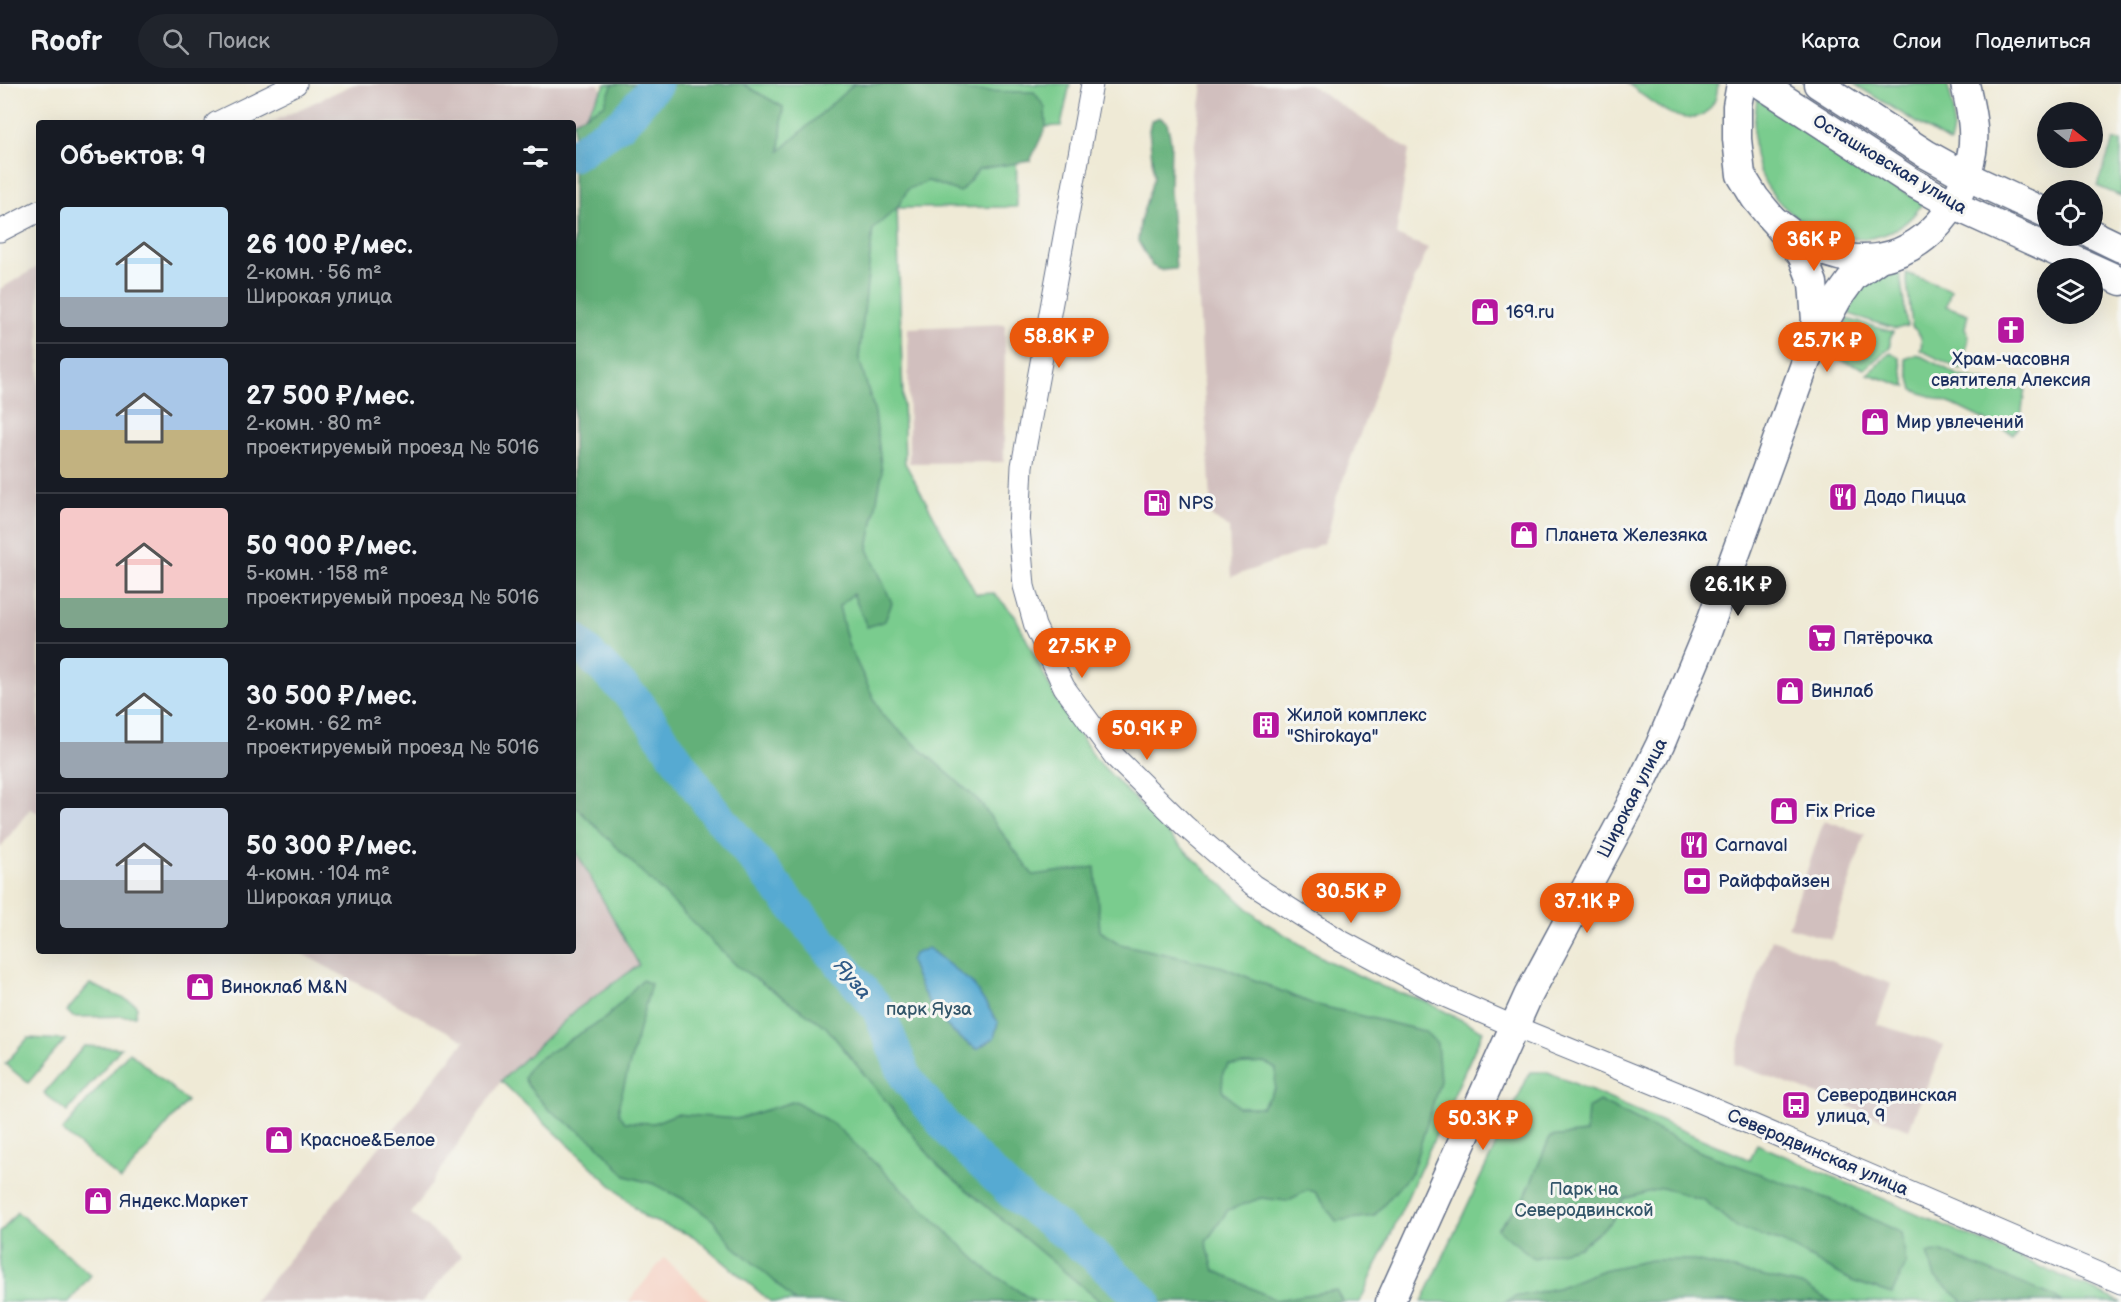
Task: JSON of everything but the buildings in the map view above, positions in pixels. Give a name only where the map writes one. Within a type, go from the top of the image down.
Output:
[{"type":"main road","points":[[1742,84],[1737,106],[1737,139],[1741,175],[1755,198],[1802,255],[1814,283],[1816,320],[1812,345]]},
{"type":"main road","name":"Осташковская улица","points":[[1761,84],[1910,181],[1953,206],[2121,281]]},
{"type":"main road","name":"Осташковская улица","points":[[1818,84],[1926,154],[1966,176],[2037,209]]},
{"type":"main road","points":[[1812,345],[1838,298],[1854,276],[1878,259],[1907,250],[1938,226],[1953,206],[1966,176],[1972,152],[1972,118],[1965,84]]},
{"type":"main road","points":[[1772,219],[1796,238],[1822,251],[1849,258],[1878,259]]},
{"type":"main road","points":[[2103,239],[2121,248]]},
{"type":"main road","name":"Широкая улица","points":[[1390,1302],[1513,1026],[1660,745],[1706,635],[1812,345]]},
{"type":"street","points":[[222,120],[296,84]]},
{"type":"street","name":"Северодвинская улица","points":[[1092,84],[1022,466],[1019,528],[1024,586],[1035,626],[1064,687],[1115,757],[1185,826],[1253,885],[1341,941],[1442,995],[1707,1105],[2121,1283]]},
{"type":"street","points":[[0,231],[36,213]]},
{"type":"shaded area","points":[[354,84],[599,84],[602,92],[584,117],[575,120],[276,120]]},
{"type":"shaded area","points":[[1203,84],[1309,84],[1409,150],[1396,235],[1428,248],[1411,288],[1335,501],[1329,531],[1323,543],[1231,577],[1229,528],[1212,517],[1191,173]]},
{"type":"shaded area","points":[[36,268],[36,812],[30,809],[0,848],[0,289]]},
{"type":"shaded area","points":[[1005,324],[1004,462],[909,463],[908,328]]},
{"type":"shaded area","points":[[1824,820],[1865,834],[1831,940],[1788,927]]},
{"type":"shaded area","points":[[576,851],[639,965],[576,1010],[501,1081],[411,1214],[462,1255],[423,1302],[254,1302],[465,1041],[303,954],[576,954]]},
{"type":"shaded area","points":[[1772,939],[1891,984],[1877,1024],[1944,1045],[1909,1129],[1734,1064],[1751,998]]},
{"type":"shaded area","points":[[664,1258],[711,1302],[628,1302]]},
{"type":"green space","name":"парк Яуза","points":[[606,84],[1070,84],[1061,126],[1016,128],[1017,207],[897,208],[905,463],[976,594],[994,593],[1015,616],[1056,699],[1095,758],[1174,840],[1258,918],[1324,959],[1383,987],[1425,1001],[1483,1031],[1360,1302],[771,1302],[693,1236],[646,1218],[501,1081],[576,1010],[639,965],[576,851],[575,120],[584,117]]},
{"type":"green space","name":"парк Яуза","points":[[613,84],[743,84],[783,107],[780,151],[854,84],[933,84],[970,91],[1034,92],[1045,107],[1046,127],[1030,161],[979,169],[960,192],[928,181],[908,189],[897,208],[873,229],[859,358],[875,413],[882,473],[868,549],[892,603],[885,621],[867,627],[853,594],[839,606],[848,644],[882,715],[978,800],[1033,875],[1095,867],[1100,931],[1120,944],[1223,967],[1313,1004],[1424,1031],[1437,1043],[1440,1081],[1412,1172],[1374,1216],[1336,1221],[1315,1192],[1308,1190],[1287,1201],[1261,1198],[1228,1210],[1206,1242],[1214,1270],[1276,1300],[1336,1290],[1343,1302],[1101,1302],[939,1167],[826,1027],[737,966],[576,807],[576,120],[604,105]],"holes":[[[1265,1063],[1276,1069],[1275,1088],[1262,1107],[1238,1107],[1222,1090],[1223,1072],[1229,1065]]]},
{"type":"green space","points":[[1628,84],[1718,84],[1711,107],[1705,113],[1685,118],[1665,110]]},
{"type":"green space","points":[[1854,84],[1947,84],[1953,114],[1950,143]]},
{"type":"green space","points":[[1757,99],[1889,184],[1923,202],[1906,223],[1884,234],[1860,239],[1836,236],[1812,227],[1790,213],[1773,194],[1760,172],[1754,145]]},
{"type":"green space","points":[[1159,117],[1167,122],[1171,141],[1170,190],[1176,269],[1161,270],[1152,266],[1138,241],[1140,222],[1154,177],[1149,130],[1151,121]]},
{"type":"green space","points":[[2113,141],[2121,141],[2121,196],[2103,188],[2103,180],[2099,180]]},
{"type":"green space","points":[[1900,273],[1907,326],[1896,329],[1849,314],[1857,293],[1865,283]]},
{"type":"green space","points":[[1906,273],[1951,290],[1946,306],[1968,314],[1965,328],[1969,336],[1961,370],[1920,350],[1922,343],[1920,337],[1912,327]]},
{"type":"green space","points":[[1847,319],[1893,332],[1890,347],[1865,369],[1834,357]]},
{"type":"green space","points":[[1891,352],[1899,358],[1907,387],[1868,374]]},
{"type":"green space","points":[[1917,354],[1960,376],[2025,389],[2020,424],[2013,434],[1954,405],[1913,390],[1905,359]]},
{"type":"green space","points":[[642,980],[651,984],[619,1104],[619,1114],[625,1122],[654,1123],[676,1114],[737,1119],[795,1101],[835,1125],[987,1270],[1035,1302],[795,1302],[732,1245],[714,1221],[687,1201],[654,1184],[626,1176],[596,1143],[548,1109],[524,1078],[535,1061],[607,1017]]},
{"type":"green space","points":[[90,984],[134,1003],[137,1007],[135,1016],[73,1017],[67,1011]]},
{"type":"green space","points":[[28,1038],[65,1040],[28,1083],[5,1064]]},
{"type":"green space","points":[[84,1046],[121,1048],[67,1112],[44,1093]]},
{"type":"green space","points":[[129,1052],[187,1101],[121,1180],[62,1131]]},
{"type":"green space","name":"Парк на Северодвинской","points":[[1530,1072],[1548,1072],[1750,1160],[1757,1144],[2121,1302],[1422,1302]]},
{"type":"green space","points":[[1599,1101],[1703,1153],[1834,1201],[1902,1233],[1906,1264],[1892,1294],[1852,1281],[1782,1242],[1737,1228],[1704,1200],[1662,1188],[1624,1199],[1612,1221],[1580,1247],[1534,1258],[1497,1229],[1524,1199],[1550,1137],[1586,1133],[1588,1108]]},
{"type":"green space","points":[[17,1212],[91,1275],[69,1302],[0,1302],[0,1233]]},
{"type":"green space","points":[[1942,1252],[2053,1296],[2061,1302],[1964,1302],[1935,1277],[1927,1253]]},
{"type":"green space","points":[[1651,1260],[1690,1260],[1805,1286],[1832,1302],[1504,1302],[1515,1297],[1557,1288],[1603,1270]]},
{"type":"water","points":[[928,948],[972,983],[998,1022],[994,1038],[977,1049],[964,1041],[943,1022],[921,988],[910,961],[914,954]]},
{"type":"waterway","name":"Яуза","points":[[576,153],[623,122],[656,84]]},
{"type":"waterway","name":"Яуза","points":[[576,641],[638,703],[710,806],[878,1009],[906,1078],[954,1137],[1012,1193],[1096,1257],[1145,1302]]},
{"type":"place","name":"169.ru","points":[[1485,312]]},
{"type":"place","name":"Храм-часовня святителя Алексия","points":[[2011,330]]},
{"type":"place","name":"Мир увлечений","points":[[1875,422]]},
{"type":"place","name":"Додо Пицца","points":[[1843,497]]},
{"type":"place","name":"NPS","points":[[1157,503]]},
{"type":"place","name":"Планета Железяка","points":[[1524,535]]},
{"type":"place","name":"Пятёрочка","points":[[1822,638]]},
{"type":"place","name":"Винлаб","points":[[1790,691]]},
{"type":"place","name":"Жилой комплекс \"Shirokaya\"","points":[[1266,725]]},
{"type":"place","name":"Fix Price","points":[[1784,811]]},
{"type":"place","name":"Carnaval","points":[[1694,845]]},
{"type":"place","name":"Райффайзен","points":[[1697,881]]},
{"type":"place","name":"Виноклаб М&N","points":[[200,987]]},
{"type":"place","name":"Северодвинская улица, 9","points":[[1796,1105]]},
{"type":"place","name":"Красное&Белое","points":[[279,1140]]},
{"type":"place","name":"Яндекс.Маркет","points":[[98,1201]]}]
